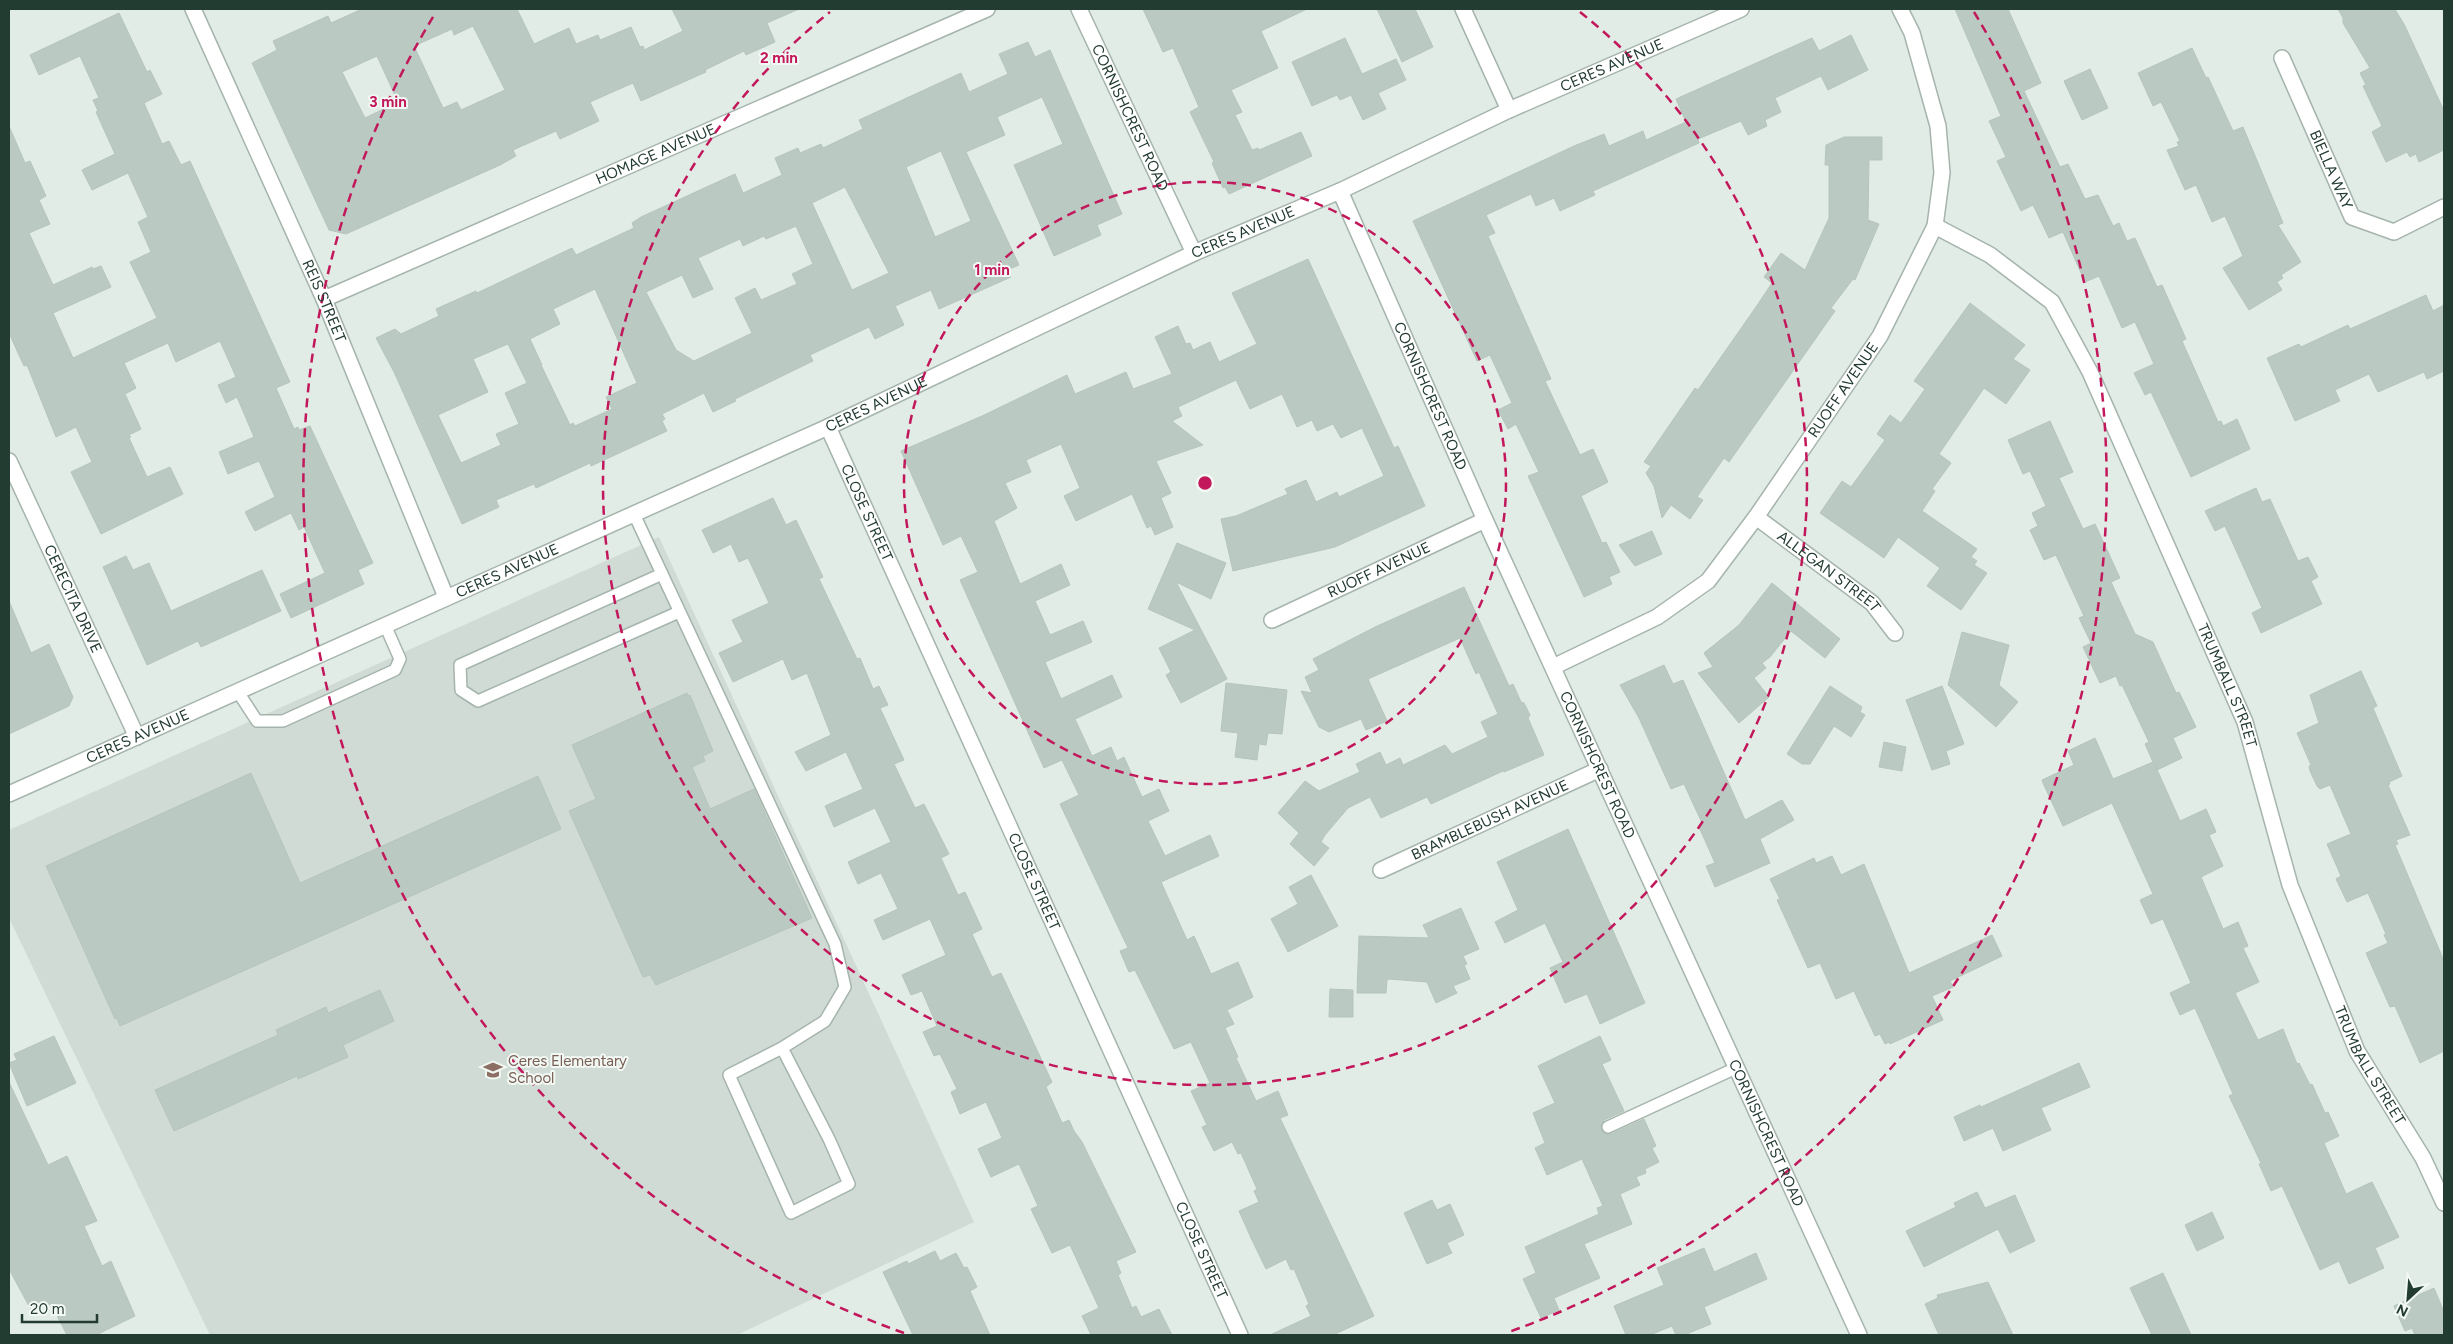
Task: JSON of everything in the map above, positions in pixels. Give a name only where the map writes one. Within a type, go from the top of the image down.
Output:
[{"type":"street","name":"HOMAGE AVENUE","points":[[324,299],[987,9]]},
{"type":"street","name":"CORNISHCREST ROAD","points":[[1079,9],[1194,253]]},
{"type":"street","points":[[1463,9],[1509,110]]},
{"type":"street","name":"CERES AVENUE","points":[[9,794],[828,427],[1194,253],[1340,191],[1509,110],[1741,9]]},
{"type":"street","name":"RUOFF AVENUE","points":[[1553,667],[1657,618],[1708,582],[1756,517],[1880,336],[1935,226],[1942,173],[1938,126],[1912,33],[1900,9]]},
{"type":"street","name":"REIS STREET","points":[[196,10],[324,299],[446,597]]},
{"type":"street","name":"BIELLA WAY","points":[[2282,58],[2352,217],[2394,232],[2444,207]]},
{"type":"street","name":"CORNISHCREST ROAD","points":[[1340,191],[1485,520],[1859,1335]]},
{"type":"street","name":"TRUMBALL STREET","points":[[1935,226],[1990,255],[2052,302],[2090,372],[2245,722],[2290,886],[2357,1051],[2423,1158],[2444,1203]]},
{"type":"street","name":"CLOSE STREET","points":[[828,427],[1240,1335]]},
{"type":"street","name":"CERECITA DRIVE","points":[[9,461],[137,737]]},
{"type":"street","name":"ALLEGAN STREET","points":[[1756,517],[1872,603],[1895,633]]},
{"type":"street","name":"RUOFF AVENUE","points":[[1272,620],[1485,520]]},
{"type":"street","name":"BRAMBLEBUSH AVENUE","points":[[1381,870],[1600,769]]},
{"type":"lane","points":[[634,514],[836,944],[846,987],[824,1020],[782,1048],[729,1076],[791,1213],[849,1184],[829,1139],[782,1048]]},
{"type":"lane","points":[[662,574],[460,665],[461,690],[478,701],[679,612]]},
{"type":"lane","points":[[238,692],[257,721],[283,722],[395,670],[400,659],[385,625]]},
{"type":"lane","points":[[1608,1127],[1736,1068]]},
{"type":"shaded area","name":"Ceres Elementary School","points":[[659,537],[974,1222],[737,1335],[210,1335],[9,918],[9,830]]},
{"type":"building","points":[[362,9],[517,9],[534,44],[569,28],[576,44],[598,35],[600,40],[631,27],[640,47],[643,46],[644,50],[683,31],[672,9],[799,9],[767,23],[775,42],[746,55],[744,51],[705,70],[706,72],[641,101],[633,83],[590,102],[599,121],[560,139],[556,131],[513,150],[516,156],[500,165],[346,234],[329,230],[252,63],[277,50],[273,41],[328,16],[331,23]],"holes":[[[473,26],[505,90],[461,110],[457,102],[443,108],[414,46],[452,29],[454,35]],[[377,56],[398,102],[365,118],[342,72]]]},
{"type":"building","points":[[1143,9],[1307,9],[1261,31],[1278,68],[1231,90],[1242,112],[1235,115],[1252,150],[1258,148],[1259,150],[1301,132],[1312,156],[1229,194],[1225,187],[1223,188],[1212,163],[1214,162],[1190,112],[1199,107],[1173,48],[1163,52]]},
{"type":"building","points":[[1377,9],[1415,9],[1433,47],[1402,62]]},
{"type":"building","points":[[1955,9],[2008,9],[2041,83],[2024,91],[2060,167],[2068,164],[2085,199],[2098,195],[2113,226],[2119,223],[2127,241],[2135,238],[2157,287],[2162,285],[2186,339],[2182,341],[2218,422],[2221,421],[2223,426],[2237,419],[2250,449],[2191,477],[2151,392],[2145,395],[2134,373],[2154,364],[2135,322],[2122,328],[2099,276],[2085,282],[2063,232],[2049,238],[2033,205],[2021,211],[1997,161],[2006,157],[1989,121],[2001,116]]},
{"type":"building","points":[[2338,9],[2395,9],[2405,26],[2444,111],[2444,150],[2419,162],[2416,154],[2410,157],[2407,152],[2386,162],[2372,132],[2382,126],[2363,86],[2366,85],[2360,73],[2370,68],[2343,23],[2343,18]]},
{"type":"building","points":[[119,13],[147,72],[150,70],[162,94],[144,103],[162,144],[169,141],[181,165],[190,161],[290,382],[276,388],[294,429],[298,427],[299,430],[310,426],[373,563],[358,570],[364,584],[291,618],[280,594],[325,573],[304,527],[299,530],[291,513],[255,531],[245,512],[275,497],[259,461],[228,474],[219,452],[254,437],[237,397],[226,403],[218,385],[236,377],[220,341],[176,362],[168,343],[124,363],[136,388],[125,394],[141,429],[129,435],[131,437],[129,438],[147,477],[170,467],[183,494],[101,534],[71,472],[92,462],[76,427],[56,437],[27,365],[24,366],[9,333],[9,126],[25,163],[30,161],[46,196],[39,200],[50,224],[29,233],[53,285],[92,267],[93,269],[101,266],[111,287],[53,313],[73,358],[157,318],[130,262],[151,252],[138,222],[148,217],[128,173],[92,190],[82,170],[115,154],[96,112],[98,111],[93,100],[99,98],[80,56],[39,75],[30,55]]},
{"type":"building","points":[[1851,35],[1868,70],[1828,90],[1821,76],[1775,98],[1781,112],[1765,120],[1767,126],[1748,135],[1741,121],[1698,139],[1699,143],[1593,191],[1595,195],[1560,211],[1554,198],[1536,206],[1531,194],[1486,215],[1495,233],[1488,236],[1551,379],[1545,381],[1580,455],[1593,449],[1608,482],[1581,496],[1602,543],[1606,542],[1620,572],[1609,577],[1612,584],[1584,597],[1528,476],[1539,472],[1516,424],[1508,429],[1498,410],[1512,403],[1490,355],[1477,361],[1413,221],[1574,146],[1604,134],[1609,146],[1643,131],[1646,140],[1686,122],[1676,99],[1812,38],[1819,51]]},
{"type":"building","points":[[1345,38],[1362,74],[1396,59],[1406,80],[1378,93],[1386,109],[1363,120],[1351,95],[1340,100],[1337,95],[1312,106],[1292,62]]},
{"type":"building","points":[[1028,42],[1035,57],[1050,50],[1122,214],[1097,225],[1101,235],[1054,256],[1014,165],[1063,144],[1042,97],[997,117],[1005,135],[966,152],[1019,265],[1007,270],[1011,277],[939,309],[931,290],[895,306],[904,325],[875,339],[869,327],[810,355],[813,361],[735,399],[736,401],[713,412],[704,393],[662,414],[665,419],[662,421],[667,431],[591,466],[590,463],[536,488],[534,484],[496,500],[499,507],[462,524],[394,372],[376,338],[395,329],[401,334],[439,316],[436,309],[476,291],[477,293],[572,248],[576,255],[634,228],[632,223],[641,217],[735,174],[743,193],[782,175],[775,158],[798,148],[800,153],[821,144],[823,148],[863,129],[859,120],[961,73],[969,92],[1008,74],[999,54]],"holes":[[[941,151],[971,221],[935,237],[906,167]],[[845,187],[889,273],[852,290],[812,203]],[[796,226],[813,264],[792,274],[797,284],[761,300],[755,288],[735,298],[752,333],[694,361],[676,350],[646,292],[682,275],[693,298],[713,289],[698,258],[740,239],[743,246],[764,236],[766,239]],[[595,289],[637,383],[606,397],[612,409],[575,426],[573,423],[570,425],[530,339],[560,324],[553,309]],[[508,344],[527,383],[505,393],[519,424],[496,434],[501,445],[461,463],[438,415],[488,392],[473,359]]]},
{"type":"building","points":[[2192,48],[2206,78],[2208,77],[2233,131],[2243,127],[2283,223],[2278,225],[2301,262],[2281,275],[2283,278],[2277,282],[2282,290],[2249,310],[2223,268],[2243,256],[2225,216],[2212,222],[2196,185],[2185,190],[2167,150],[2179,146],[2177,142],[2180,141],[2161,102],[2153,106],[2138,73]]},
{"type":"building","points":[[2090,69],[2108,108],[2082,120],[2064,81]]},
{"type":"building","points":[[1844,137],[1882,137],[1882,160],[1869,160],[1868,220],[1879,224],[1855,280],[1853,279],[1831,308],[1835,311],[1729,462],[1724,458],[1697,497],[1703,500],[1690,519],[1671,505],[1662,518],[1654,486],[1646,473],[1651,466],[1644,462],[1695,388],[1698,390],[1772,283],[1764,277],[1781,253],[1805,270],[1829,218],[1829,165],[1825,165],[1826,145]]},
{"type":"building","points":[[1308,259],[1394,448],[1398,446],[1425,506],[1335,547],[1233,571],[1221,519],[1236,516],[1288,494],[1285,489],[1306,480],[1316,502],[1337,492],[1339,497],[1384,476],[1362,428],[1341,438],[1333,424],[1317,431],[1312,420],[1297,427],[1282,394],[1250,409],[1236,380],[1178,407],[1182,416],[1172,421],[1203,445],[1156,461],[1171,493],[1161,498],[1173,527],[1155,535],[1151,526],[1147,528],[1132,494],[1076,521],[1064,496],[1080,488],[1061,444],[1026,460],[1031,472],[1005,483],[1017,508],[994,521],[1020,584],[1061,564],[1070,585],[1035,601],[1050,635],[1083,621],[1092,642],[1045,662],[1061,699],[1112,675],[1122,697],[1075,719],[1092,756],[1111,747],[1117,761],[1124,757],[1142,797],[1159,789],[1169,811],[1148,821],[1165,856],[1210,835],[1219,856],[1161,882],[1187,940],[1194,936],[1211,974],[1238,962],[1253,997],[1227,1010],[1234,1024],[1225,1028],[1238,1057],[1236,1058],[1256,1101],[1278,1091],[1288,1115],[1280,1118],[1374,1316],[1333,1335],[1270,1335],[1311,1316],[1306,1306],[1309,1304],[1294,1269],[1291,1270],[1286,1259],[1266,1269],[1251,1238],[1239,1211],[1259,1202],[1254,1191],[1257,1189],[1241,1153],[1238,1154],[1232,1142],[1214,1151],[1202,1127],[1207,1125],[1191,1091],[1210,1083],[1191,1042],[1174,1049],[1135,970],[1129,972],[1120,951],[1128,948],[1060,804],[1079,795],[1062,760],[1044,768],[960,580],[978,572],[961,536],[943,545],[901,451],[982,416],[1067,375],[1075,394],[1126,372],[1133,389],[1172,374],[1155,337],[1178,326],[1186,344],[1190,343],[1193,350],[1210,342],[1219,362],[1257,344],[1232,293]]},
{"type":"building","points":[[2426,295],[2433,311],[2444,305],[2444,371],[2427,379],[2424,372],[2378,392],[2369,374],[2335,390],[2340,401],[2295,421],[2267,358],[2299,344],[2301,347],[2348,325],[2350,329]]},
{"type":"building","points":[[1970,303],[2025,345],[2013,359],[2030,370],[2006,404],[1984,388],[1939,454],[1951,463],[1932,489],[1935,491],[1922,511],[1977,549],[1971,557],[1977,561],[1974,565],[1987,573],[1961,610],[1927,586],[1940,568],[1898,537],[1884,558],[1820,513],[1842,481],[1851,487],[1885,440],[1877,434],[1890,415],[1901,423],[1925,389],[1914,381]]},
{"type":"building","points":[[2050,421],[2073,472],[2059,478],[2083,529],[2095,524],[2120,578],[2111,582],[2135,634],[2153,642],[2176,693],[2179,692],[2196,727],[2173,738],[2182,758],[2157,770],[2180,821],[2206,809],[2216,832],[2209,835],[2223,866],[2201,877],[2223,929],[2238,922],[2248,946],[2243,948],[2259,982],[2235,993],[2258,1040],[2283,1029],[2297,1064],[2299,1063],[2310,1085],[2312,1084],[2325,1113],[2328,1112],[2339,1136],[2324,1143],[2346,1194],[2372,1182],[2399,1237],[2375,1248],[2384,1268],[2349,1284],[2339,1261],[2320,1270],[2282,1186],[2271,1191],[2259,1164],[2261,1163],[2229,1096],[2233,1094],[2195,1008],[2180,1015],[2170,993],[2191,983],[2163,919],[2151,924],[2140,900],[2153,894],[2112,803],[2063,826],[2043,783],[2042,780],[2074,765],[2068,751],[2095,738],[2113,779],[2153,762],[2145,744],[2149,742],[2122,685],[2120,686],[2116,676],[2100,683],[2083,647],[2091,643],[2079,618],[2084,616],[2056,555],[2044,560],[2030,530],[2038,526],[2032,513],[2046,506],[2030,471],[2023,474],[2008,440]]},
{"type":"building","points":[[2256,488],[2262,502],[2270,499],[2298,561],[2308,557],[2318,577],[2311,581],[2322,604],[2261,633],[2252,613],[2262,608],[2225,526],[2215,531],[2205,511]]},
{"type":"building","points":[[773,498],[786,525],[796,520],[823,577],[819,579],[857,659],[860,658],[873,689],[879,686],[888,705],[880,708],[904,760],[894,764],[915,808],[924,804],[949,854],[941,858],[958,895],[965,892],[982,929],[972,934],[992,977],[1001,973],[1052,1082],[1046,1087],[1062,1123],[1069,1120],[1082,1142],[1136,1252],[1116,1261],[1121,1273],[1118,1275],[1132,1308],[1136,1306],[1141,1317],[1159,1309],[1172,1335],[1091,1335],[1082,1316],[1099,1308],[1070,1245],[1052,1253],[1031,1209],[1038,1206],[1019,1164],[991,1177],[978,1149],[1002,1138],[986,1102],[960,1114],[951,1092],[957,1089],[940,1054],[934,1056],[923,1032],[937,1026],[922,991],[911,995],[902,975],[946,955],[930,919],[883,940],[874,920],[898,909],[881,873],[858,884],[848,862],[891,842],[875,808],[834,827],[825,806],[863,789],[846,752],[806,771],[795,752],[831,735],[807,673],[792,680],[783,659],[733,682],[719,653],[743,642],[732,620],[769,603],[748,558],[739,562],[731,544],[713,553],[702,530]]},
{"type":"building","points":[[1652,531],[1662,554],[1635,566],[1619,545]]},
{"type":"building","points":[[1177,543],[1226,563],[1211,599],[1176,582],[1227,679],[1181,703],[1166,675],[1171,672],[1159,648],[1195,630],[1148,609]]},
{"type":"building","points":[[126,556],[133,570],[149,563],[171,611],[262,570],[281,611],[201,647],[198,641],[147,665],[103,567]]},
{"type":"building","points":[[1772,583],[1840,639],[1825,658],[1791,631],[1770,657],[1762,663],[1766,668],[1754,678],[1769,697],[1739,723],[1698,673],[1713,667],[1704,653],[1739,625]]},
{"type":"building","points":[[1464,587],[1509,686],[1513,684],[1521,702],[1524,703],[1530,715],[1528,718],[1544,755],[1503,771],[1431,804],[1427,797],[1381,818],[1370,797],[1348,808],[1325,835],[1321,842],[1329,848],[1314,866],[1290,844],[1299,833],[1278,813],[1305,781],[1319,791],[1360,772],[1356,764],[1380,752],[1386,765],[1400,758],[1403,765],[1445,745],[1452,754],[1488,737],[1481,722],[1498,714],[1479,672],[1476,674],[1460,638],[1368,679],[1387,721],[1366,730],[1361,719],[1329,732],[1319,727],[1301,691],[1312,693],[1305,677],[1319,670],[1313,659],[1375,627]]},
{"type":"building","points":[[9,601],[31,653],[49,644],[73,697],[69,706],[9,734]]},
{"type":"building","points":[[1962,632],[2009,645],[1999,685],[2018,702],[1996,727],[1948,685]]},
{"type":"building","points":[[1664,665],[1673,684],[1683,680],[1745,820],[1782,800],[1794,820],[1760,839],[1770,863],[1715,887],[1706,866],[1715,863],[1699,827],[1703,825],[1684,784],[1671,789],[1639,718],[1620,685]]},
{"type":"building","points":[[2361,671],[2377,706],[2373,708],[2402,776],[2389,782],[2390,784],[2388,785],[2410,835],[2396,840],[2398,844],[2395,845],[2444,961],[2444,1051],[2420,1063],[2395,1006],[2390,1007],[2366,953],[2388,943],[2368,893],[2347,902],[2336,879],[2341,876],[2327,844],[2351,834],[2330,785],[2320,789],[2317,786],[2310,771],[2309,766],[2311,765],[2297,733],[2319,723],[2310,695]]},
{"type":"building","points":[[1226,683],[1287,690],[1282,734],[1268,733],[1266,745],[1259,744],[1257,760],[1235,757],[1238,733],[1221,731]]},
{"type":"building","points":[[1830,686],[1862,707],[1860,712],[1865,715],[1851,737],[1834,726],[1810,764],[1802,764],[1787,754]]},
{"type":"building","points":[[1942,686],[1964,744],[1946,751],[1950,764],[1932,770],[1906,700]]},
{"type":"building","points":[[687,693],[688,696],[690,695],[713,751],[703,756],[705,761],[692,767],[710,809],[754,789],[812,918],[656,985],[650,975],[643,977],[569,811],[596,799],[572,745]]},
{"type":"building","points":[[1884,742],[1906,747],[1902,771],[1879,767]]},
{"type":"building","points":[[251,773],[300,883],[538,776],[561,829],[120,1026],[117,1018],[115,1019],[46,866]]},
{"type":"building","points":[[1568,829],[1645,1003],[1600,1024],[1587,994],[1565,1003],[1550,968],[1563,962],[1545,923],[1505,943],[1495,922],[1518,910],[1497,862]]},
{"type":"building","points":[[1832,856],[1841,875],[1864,864],[1909,973],[1992,935],[2002,956],[1950,981],[1953,987],[1932,996],[1943,1020],[1890,1044],[1889,1042],[1885,1044],[1880,1034],[1875,1036],[1854,991],[1836,999],[1820,963],[1808,968],[1777,900],[1780,899],[1770,879],[1814,858],[1816,863]]},
{"type":"building","points":[[1311,875],[1338,926],[1288,952],[1271,919],[1298,904],[1289,887]]},
{"type":"building","points":[[1461,908],[1479,949],[1463,956],[1467,964],[1464,965],[1470,979],[1453,986],[1457,993],[1436,1003],[1427,982],[1389,979],[1387,980],[1386,993],[1357,993],[1359,936],[1429,938],[1423,925]]},
{"type":"building","points":[[1330,989],[1353,990],[1353,1017],[1329,1017]]},
{"type":"building","points":[[380,990],[394,1021],[343,1045],[348,1057],[298,1079],[297,1076],[174,1131],[155,1090],[278,1035],[276,1030],[326,1007],[328,1013]]},
{"type":"building","points":[[54,1036],[76,1083],[27,1106],[9,1063],[17,1060],[14,1054]]},
{"type":"building","points":[[1600,1036],[1611,1060],[1602,1064],[1624,1111],[1604,1120],[1601,1130],[1604,1133],[1611,1134],[1644,1119],[1656,1146],[1652,1148],[1659,1162],[1645,1169],[1646,1173],[1636,1177],[1640,1185],[1620,1194],[1632,1224],[1584,1244],[1600,1278],[1554,1298],[1559,1310],[1541,1318],[1523,1279],[1536,1273],[1525,1247],[1599,1214],[1597,1208],[1603,1206],[1582,1159],[1547,1175],[1535,1148],[1545,1143],[1533,1113],[1555,1103],[1538,1066]]},
{"type":"building","points":[[2079,1063],[2090,1087],[2041,1108],[2051,1130],[2003,1151],[1993,1128],[1964,1141],[1954,1117],[1980,1105],[1981,1107]]},
{"type":"building","points":[[9,1082],[48,1165],[67,1156],[97,1221],[84,1226],[102,1266],[111,1261],[135,1316],[96,1335],[67,1335],[51,1304],[46,1306],[43,1302],[30,1308],[9,1269]]},
{"type":"building","points":[[1977,1192],[1985,1208],[2015,1195],[2035,1241],[2010,1253],[1998,1229],[1924,1267],[1906,1231],[1956,1207],[1954,1203]]},
{"type":"building","points":[[1432,1200],[1437,1210],[1450,1204],[1464,1235],[1447,1243],[1452,1253],[1427,1264],[1404,1213]]},
{"type":"building","points":[[2212,1212],[2224,1238],[2197,1251],[2185,1225]]},
{"type":"building","points":[[1704,1248],[1714,1272],[1756,1253],[1767,1279],[1704,1307],[1711,1324],[1684,1335],[1676,1335],[1672,1326],[1650,1335],[1626,1335],[1614,1306],[1664,1285],[1657,1268]]},
{"type":"building","points":[[935,1251],[940,1261],[956,1253],[964,1268],[967,1267],[977,1287],[970,1291],[990,1335],[913,1335],[883,1272],[907,1261],[908,1264]]},
{"type":"building","points":[[2163,1273],[2191,1335],[2152,1335],[2130,1288]]},
{"type":"building","points":[[1988,1282],[2013,1335],[1939,1335],[1925,1304],[1938,1298],[1937,1295]]},
{"type":"building","points":[[2434,1288],[2444,1312],[2444,1335],[2415,1335],[2412,1328],[2405,1331],[2394,1306]]},
{"type":"place","name":"Ceres Elementary School","points":[[493,1070]]}]
